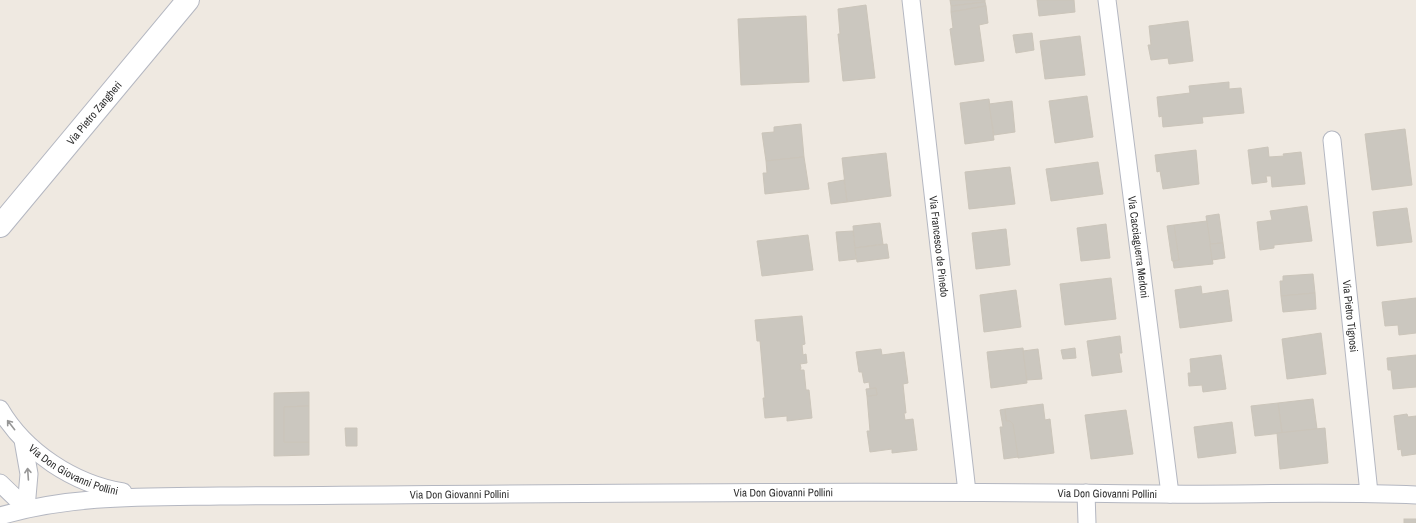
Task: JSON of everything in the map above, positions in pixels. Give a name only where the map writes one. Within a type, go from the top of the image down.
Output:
[{"type":"street","name":"Via Pietro Zangheri","points":[[0,226],[188,0]]},
{"type":"street","name":"Via Francesco de Pinedo","points":[[911,0],[967,492]]},
{"type":"street","name":"Via Cacciaguerra Merloni","points":[[1107,0],[1170,494]]},
{"type":"street","name":"Via Pietro Tignosi","points":[[1332,140],[1369,493]]},
{"type":"street","name":"Via Don Giovanni Pollini","points":[[0,408],[23,440],[44,457],[65,471],[90,483],[114,491],[151,497]]},
{"type":"street","name":"Via Don Giovanni Pollini","points":[[23,440],[29,474],[26,508],[74,501],[151,497],[967,492],[1170,494],[1369,493],[1416,495]]},
{"type":"street","points":[[0,483],[26,508],[0,516]]},
{"type":"street","points":[[1086,493],[1087,523]]},
{"type":"building","points":[[950,0],[985,0],[985,2],[951,6]]},
{"type":"building","points":[[1037,0],[1074,0],[1075,12],[1039,16]]},
{"type":"building","points":[[985,2],[986,6],[951,12],[951,6]]},
{"type":"building","points":[[866,5],[875,78],[843,81],[838,34],[840,34],[838,9]]},
{"type":"building","points":[[986,6],[988,23],[979,25],[984,61],[955,65],[950,29],[953,28],[951,12]]},
{"type":"building","points":[[806,16],[809,82],[741,85],[738,19]]},
{"type":"building","points":[[1188,21],[1193,61],[1169,64],[1168,58],[1151,60],[1148,45],[1151,45],[1149,26]]},
{"type":"building","points":[[1032,33],[1034,50],[1016,53],[1013,35]]},
{"type":"building","points":[[1080,36],[1085,75],[1045,79],[1040,41]]},
{"type":"building","points":[[1229,82],[1229,89],[1241,88],[1244,113],[1202,117],[1203,123],[1163,127],[1162,116],[1159,117],[1157,97],[1190,93],[1189,86]]},
{"type":"building","points":[[1087,96],[1093,137],[1055,143],[1049,101]]},
{"type":"building","points":[[989,99],[994,140],[965,144],[960,103]]},
{"type":"building","points":[[1012,101],[1015,132],[994,135],[989,104]]},
{"type":"building","points":[[801,124],[804,157],[766,161],[762,133],[774,132],[774,127]]},
{"type":"building","points":[[1405,129],[1412,185],[1372,190],[1365,134]]},
{"type":"building","points":[[1268,147],[1269,157],[1284,156],[1283,154],[1301,152],[1305,184],[1272,187],[1271,176],[1266,176],[1267,182],[1252,184],[1248,150]]},
{"type":"building","points":[[1196,150],[1199,184],[1163,189],[1160,171],[1157,172],[1155,155]]},
{"type":"building","points":[[886,153],[891,196],[847,202],[842,158]]},
{"type":"building","points":[[804,157],[809,189],[765,194],[763,173],[767,173],[766,161]]},
{"type":"building","points":[[1098,162],[1103,194],[1051,201],[1046,169]]},
{"type":"building","points":[[1010,167],[1015,204],[969,209],[965,172]]},
{"type":"building","points":[[844,180],[847,202],[831,204],[828,183]]},
{"type":"building","points":[[1307,206],[1312,241],[1274,245],[1274,248],[1260,250],[1257,222],[1272,220],[1270,211]]},
{"type":"building","points":[[1407,208],[1412,242],[1377,246],[1373,212]]},
{"type":"building","points":[[1219,214],[1223,243],[1210,244],[1206,216]]},
{"type":"building","points":[[1207,221],[1213,264],[1174,268],[1173,261],[1179,260],[1174,225]]},
{"type":"building","points":[[880,223],[883,244],[855,248],[853,226]]},
{"type":"building","points":[[1106,224],[1110,258],[1081,261],[1077,228]]},
{"type":"building","points":[[1174,225],[1179,260],[1172,261],[1167,226]]},
{"type":"building","points":[[1006,229],[1010,265],[976,269],[972,233]]},
{"type":"building","points":[[853,231],[856,259],[839,261],[836,232]]},
{"type":"building","points":[[808,235],[813,270],[762,276],[757,241]]},
{"type":"building","points":[[1223,243],[1225,258],[1212,260],[1210,244]]},
{"type":"building","points":[[887,244],[889,258],[857,262],[855,248]]},
{"type":"building","points":[[1313,274],[1315,293],[1281,296],[1280,281],[1283,281],[1283,276]]},
{"type":"building","points":[[1111,278],[1116,319],[1065,325],[1060,284]]},
{"type":"building","points":[[1201,286],[1202,294],[1228,290],[1232,321],[1180,328],[1175,290]]},
{"type":"building","points":[[1016,290],[1021,327],[984,332],[980,295]]},
{"type":"building","points":[[1315,293],[1316,309],[1283,312],[1281,296]]},
{"type":"building","points":[[1416,298],[1416,333],[1399,335],[1398,325],[1385,326],[1382,302]]},
{"type":"building","points":[[802,316],[805,344],[802,345],[803,355],[806,354],[807,363],[800,364],[800,370],[804,370],[806,390],[809,390],[812,418],[787,421],[787,416],[765,418],[763,398],[765,398],[760,341],[757,341],[755,320]]},
{"type":"building","points":[[1321,333],[1326,374],[1287,379],[1282,339]]},
{"type":"building","points":[[1120,336],[1122,353],[1119,353],[1122,372],[1092,376],[1087,341]]},
{"type":"building","points":[[1023,348],[1027,383],[991,388],[987,352]]},
{"type":"building","points":[[1075,348],[1076,358],[1063,359],[1061,350]]},
{"type":"building","points":[[881,349],[882,355],[904,352],[908,383],[903,384],[906,413],[904,413],[905,420],[913,419],[917,450],[892,453],[892,449],[870,452],[867,431],[870,431],[867,396],[877,395],[876,388],[870,389],[869,382],[864,383],[862,372],[859,372],[856,352]]},
{"type":"building","points":[[1038,349],[1042,379],[1027,380],[1023,351]]},
{"type":"building","points":[[1221,355],[1226,389],[1203,392],[1202,385],[1189,386],[1188,373],[1191,373],[1190,359]]},
{"type":"building","points":[[1416,355],[1416,387],[1393,389],[1391,370],[1388,370],[1387,358]]},
{"type":"building","points":[[876,388],[877,395],[867,396],[866,389]]},
{"type":"building","points":[[309,392],[309,406],[284,407],[284,442],[309,442],[309,455],[274,456],[274,393]]},
{"type":"building","points":[[1313,399],[1317,429],[1282,433],[1278,403]]},
{"type":"building","points":[[1278,403],[1282,433],[1255,436],[1251,406]]},
{"type":"building","points":[[1043,404],[1045,420],[1050,419],[1054,453],[1018,458],[1013,424],[1010,421],[1006,421],[1005,409]]},
{"type":"building","points":[[309,406],[309,442],[284,442],[284,407]]},
{"type":"building","points":[[1005,409],[1006,421],[1010,421],[1013,424],[1018,457],[1004,459],[1000,427],[1003,427],[1000,410]]},
{"type":"building","points":[[1126,410],[1133,454],[1091,459],[1085,415]]},
{"type":"building","points":[[1407,414],[1408,417],[1416,416],[1416,454],[1402,456],[1401,449],[1398,450],[1394,416]]},
{"type":"building","points":[[1232,422],[1236,453],[1198,458],[1194,427]]},
{"type":"building","points":[[345,428],[357,428],[357,446],[346,446]]},
{"type":"building","points":[[1325,428],[1328,463],[1280,469],[1277,433]]},
{"type":"building","points":[[1404,519],[1416,519],[1416,523],[1404,523]]}]
